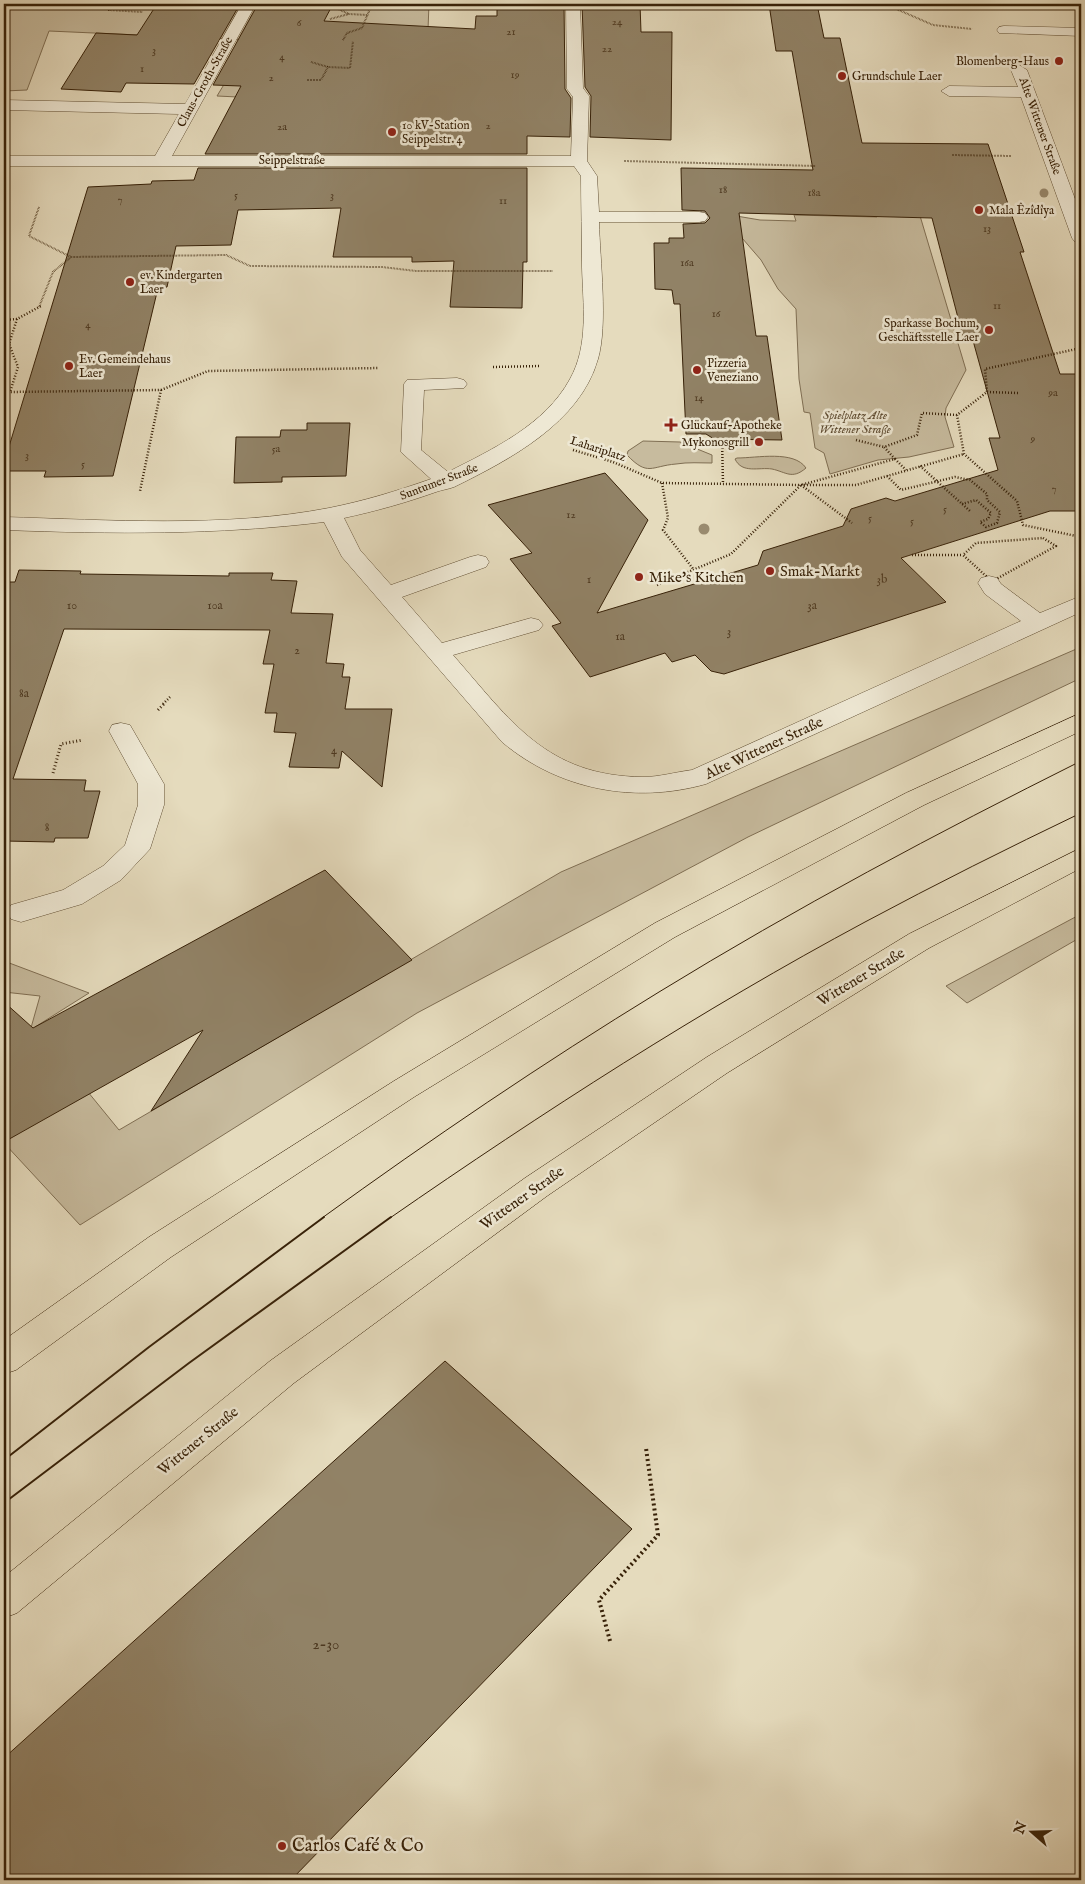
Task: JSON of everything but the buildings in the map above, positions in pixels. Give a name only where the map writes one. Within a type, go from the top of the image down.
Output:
[{"type":"main road","points":[[4,1359],[160,1247],[387,1099],[665,930],[915,799],[1081,721]]},
{"type":"main road","name":"Wittener Straße","points":[[4,1600],[282,1372],[544,1181],[717,1065],[919,941],[1081,857]]},
{"type":"street","name":"Claus-Groth-Straße","points":[[161,160],[249,4]]},
{"type":"street","name":"Suntumer Straße","points":[[4,524],[224,526],[272,524],[332,515],[384,503],[447,482],[482,465],[527,437],[550,417],[571,393],[586,365],[592,328],[589,176],[579,161],[581,96],[575,89],[573,4]]},
{"type":"street","points":[[1004,30],[1081,32]]},
{"type":"street","name":"Alte Wittener Straße","points":[[1019,70],[1051,157],[1050,175],[1076,241]]},
{"type":"street","points":[[949,91],[1027,92]]},
{"type":"street","points":[[4,105],[190,109]]},
{"type":"street","name":"Seippelstraße","points":[[4,161],[579,161]]},
{"type":"street","points":[[590,218],[699,217]]},
{"type":"street","points":[[447,482],[411,452],[414,376],[457,384]]},
{"type":"street","name":"Alte Wittener Straße","points":[[332,515],[350,552],[511,736],[530,753],[559,768],[593,780],[644,786],[697,778],[1081,603]]},
{"type":"street","points":[[388,594],[478,562]]},
{"type":"street","points":[[989,582],[993,589],[1038,623]]},
{"type":"street","points":[[437,652],[531,624]]},
{"type":"street","points":[[22,912],[72,897],[112,873],[138,849],[151,805],[151,784],[121,731]]},
{"type":"path","points":[[114,4],[109,10],[143,12]]},
{"type":"path","points":[[343,40],[347,33],[362,28],[372,4]]},
{"type":"path","points":[[885,4],[933,25],[1004,30]]},
{"type":"path","points":[[336,8],[349,14]]},
{"type":"path","points":[[330,19],[349,14],[367,14]]},
{"type":"path","points":[[311,62],[328,67],[350,68],[353,40]]},
{"type":"path","points":[[307,80],[321,80],[328,67]]},
{"type":"path","points":[[952,155],[1051,157]]},
{"type":"path","points":[[579,161],[816,166]]},
{"type":"path","points":[[39,207],[29,236],[71,258],[226,255],[250,266],[382,267],[416,271],[591,271]]},
{"type":"path","points":[[4,320],[17,319],[41,306],[53,272],[71,258]]},
{"type":"path","points":[[17,319],[9,344],[18,367],[10,392],[161,390],[208,371],[414,376]]},
{"type":"path","points":[[4,341],[10,341]]},
{"type":"path","points":[[987,392],[985,369],[1081,348]]},
{"type":"path","points":[[491,367],[586,365]]},
{"type":"path","points":[[132,526],[161,390]]},
{"type":"path","points":[[856,440],[884,446],[917,435],[922,413],[957,415],[987,392],[1018,393]]},
{"type":"path","points":[[957,415],[964,454],[1017,501],[1024,525],[1081,537]]},
{"type":"path","name":"Lahariplatz","points":[[527,437],[613,462],[662,483],[856,485],[964,454]]},
{"type":"path","points":[[722,439],[723,484]]},
{"type":"path","points":[[884,446],[907,470]]},
{"type":"path","points":[[657,585],[731,554],[801,485],[895,459]]},
{"type":"path","points":[[920,466],[970,511]]},
{"type":"path","points":[[887,476],[901,490],[955,477],[970,480],[987,494],[987,500],[1000,512],[998,523],[986,526],[980,522],[988,519],[991,512],[976,500],[962,504]]},
{"type":"path","points":[[662,483],[668,518],[663,530],[694,570]]},
{"type":"path","points":[[801,485],[852,523]]},
{"type":"path","points":[[976,543],[1043,538],[1056,546],[989,582]]},
{"type":"path","points":[[912,555],[963,555]]},
{"type":"path","points":[[610,1641],[599,1600],[658,1535],[646,1448]]},
{"type":"green space","points":[[4,4],[429,4],[425,106],[217,96],[251,40],[49,31],[27,90],[4,91]]},
{"type":"green space","name":"Spielplatz Alte Wittener Straße","points":[[873,199],[915,199],[966,370],[946,408],[945,417],[954,447],[909,457],[878,460],[830,474],[824,453],[815,448],[810,413],[804,412],[799,379],[796,309],[778,289],[761,260],[742,238],[701,227],[701,210],[760,220],[796,221],[794,215],[877,217]]},
{"type":"green space","points":[[643,441],[680,442],[712,455],[712,463],[685,463],[650,469],[645,468],[634,462],[627,455],[628,451]]},
{"type":"green space","points":[[784,457],[800,462],[806,468],[797,474],[772,469],[751,469],[738,464],[735,459]]},
{"type":"green space","points":[[1081,647],[1081,678],[748,837],[417,1013],[80,1225],[4,1143],[4,1057],[23,1056],[40,996],[4,992],[4,961],[89,993],[35,1027],[119,1130],[561,872]]},
{"type":"green space","points":[[1081,914],[1081,937],[967,1003],[946,986]]},
{"type":"tram line","points":[[322,1218],[404,1159],[530,1074],[711,961],[867,872],[1081,761]]},
{"type":"tram line","points":[[390,1218],[564,1101],[743,990],[972,866],[1081,813]]},
{"type":"tram line","points":[[4,1460],[149,1347],[324,1217]]},
{"type":"tram line","points":[[4,1503],[189,1363],[391,1217]]},
{"type":"place","name":"Blomenberg-Haus","points":[[1059,61]]},
{"type":"place","name":"Grundschule Laer","points":[[842,76]]},
{"type":"place","name":"10 kV-Station Seippelstr. 4","points":[[392,132]]},
{"type":"place","name":"Mala Êzîdîya","points":[[979,210]]},
{"type":"place","name":"ev. Kindergarten Laer","points":[[130,282]]},
{"type":"place","name":"Sparkasse Bochum, Geschäftsstelle Laer","points":[[989,330]]},
{"type":"place","name":"Ev. Gemeindehaus Laer","points":[[69,366]]},
{"type":"place","name":"Pizzeria Veneziano","points":[[697,370]]},
{"type":"place","name":"Glückauf-Apotheke","points":[[671,425]]},
{"type":"place","name":"Mykonosgrill","points":[[759,442]]},
{"type":"place","name":"Smak-Markt","points":[[770,571]]},
{"type":"place","name":"Mike's Kitchen","points":[[639,577]]},
{"type":"place","name":"Carlos Café & Co","points":[[282,1846]]}]
